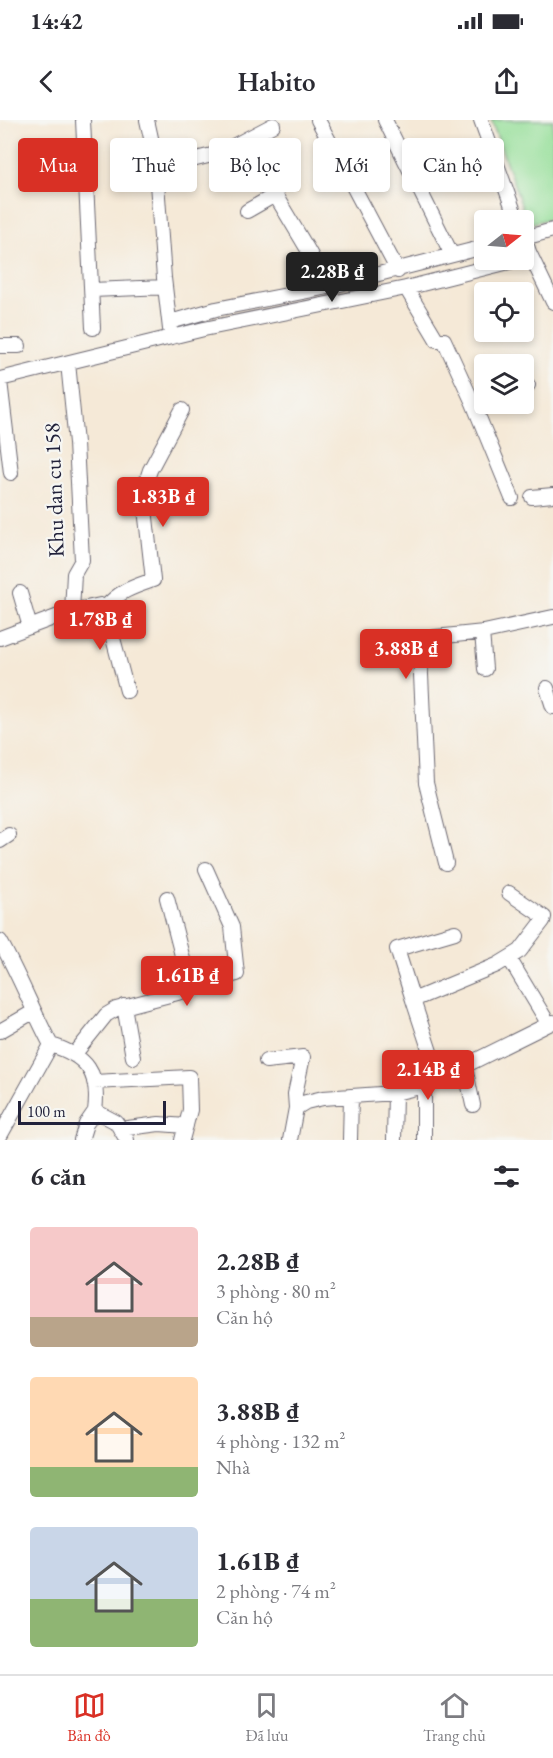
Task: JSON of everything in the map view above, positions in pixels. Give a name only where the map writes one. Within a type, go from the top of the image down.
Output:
[{"type":"street","points":[[83,120],[93,328]]},
{"type":"street","points":[[147,120],[150,138]]},
{"type":"street","points":[[318,120],[398,271]]},
{"type":"street","points":[[385,120],[452,255]]},
{"type":"street","points":[[481,120],[513,210]]},
{"type":"street","points":[[249,138],[273,125]]},
{"type":"street","points":[[158,192],[171,337]]},
{"type":"street","points":[[273,192],[328,287]]},
{"type":"street","points":[[247,211],[275,195]]},
{"type":"street","points":[[534,235],[553,230]]},
{"type":"street","points":[[170,322],[216,309],[398,271],[474,250]]},
{"type":"street","points":[[534,262],[553,302]]},
{"type":"street","points":[[11,473],[0,380],[171,337],[406,288],[477,270]]},
{"type":"street","points":[[382,274],[387,291]]},
{"type":"street","points":[[92,290],[165,286]]},
{"type":"street","points":[[406,288],[437,340],[444,340],[474,392]]},
{"type":"street","points":[[0,346],[19,346]]},
{"type":"street","name":"Khu dan cu 158","points":[[68,363],[76,443],[82,560],[74,574],[72,611]]},
{"type":"street","points":[[105,608],[112,599],[126,589],[153,580],[143,491],[150,470],[183,410]]},
{"type":"street","points":[[483,414],[512,498]]},
{"type":"street","points":[[532,497],[553,495]]},
{"type":"street","points":[[20,593],[30,627]]},
{"type":"street","points":[[0,638],[72,611],[100,605],[105,608],[127,691]]},
{"type":"street","points":[[446,863],[426,783],[420,653],[425,641],[435,637],[482,632],[553,617]]},
{"type":"street","points":[[482,632],[485,669]]},
{"type":"street","points":[[547,688],[553,707]]},
{"type":"street","points":[[74,1055],[106,1015],[116,1009],[182,992],[186,987],[237,974],[232,927],[206,869]]},
{"type":"street","points":[[413,1000],[520,951],[544,917],[509,892]]},
{"type":"street","points":[[167,898],[185,967],[186,987]]},
{"type":"street","points":[[439,1079],[397,949],[455,932]]},
{"type":"street","points":[[0,941],[18,972],[33,1012],[51,1045],[70,1051],[91,1071],[97,1092],[95,1111],[86,1124],[81,1140]]},
{"type":"street","points":[[296,1108],[306,1102],[323,1098],[395,1093],[424,1086],[551,1022],[509,958]]},
{"type":"street","points":[[124,1006],[133,1056]]},
{"type":"street","points":[[0,1031],[33,1012]]},
{"type":"street","points":[[0,1136],[51,1045]]},
{"type":"street","points":[[266,1061],[303,1057],[294,1094],[296,1108],[290,1140]]},
{"type":"street","points":[[465,1067],[473,1105]]},
{"type":"street","points":[[94,1082],[189,1077],[190,1110],[184,1133],[159,1124],[123,1134],[116,1122],[95,1111]]},
{"type":"street","points":[[424,1086],[424,1140]]},
{"type":"street","points":[[394,1140],[395,1093]]},
{"type":"street","points":[[350,1140],[351,1096]]},
{"type":"green space","points":[[491,120],[553,120],[553,218],[534,223],[534,210],[523,210],[504,157],[504,138],[497,138]]}]
